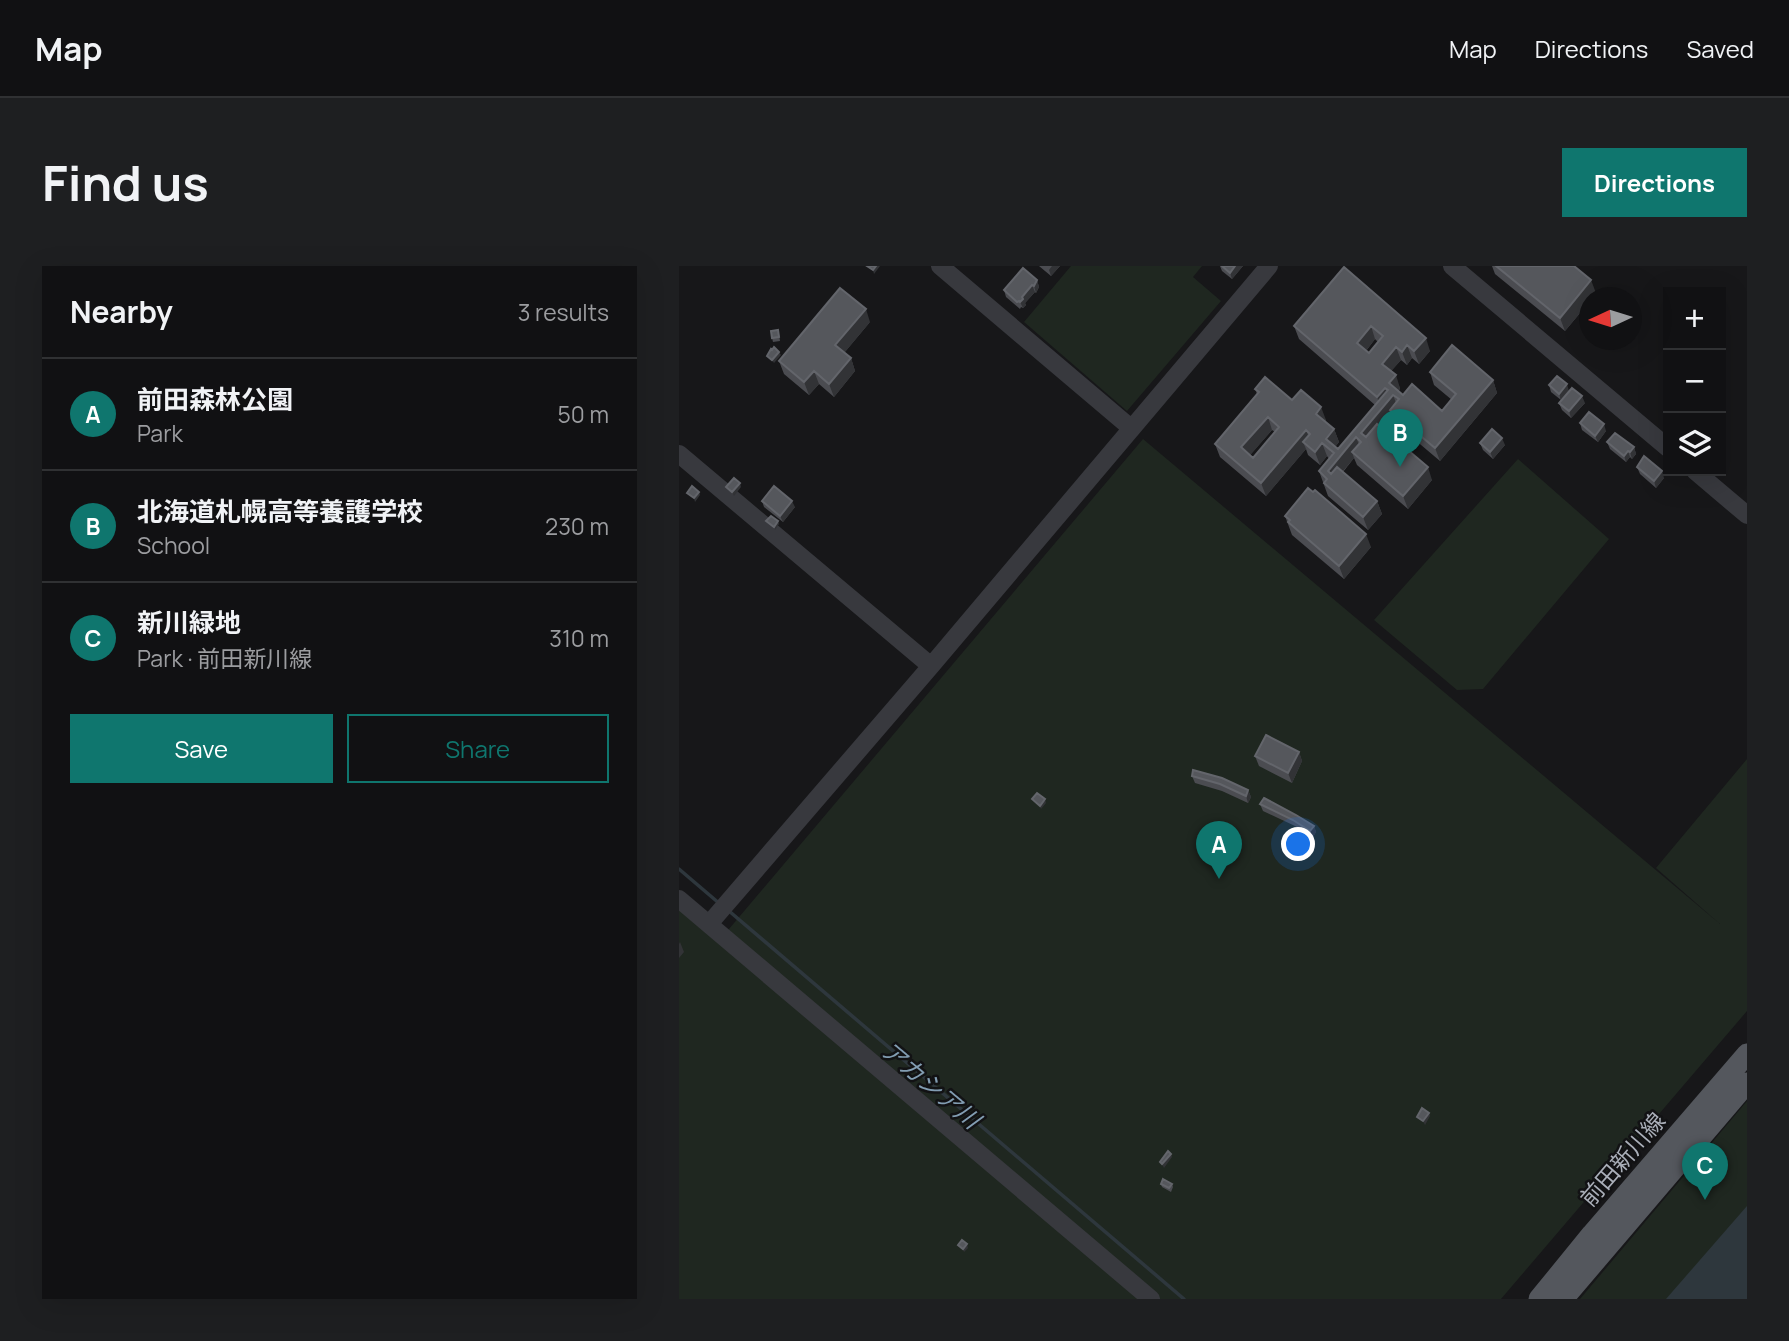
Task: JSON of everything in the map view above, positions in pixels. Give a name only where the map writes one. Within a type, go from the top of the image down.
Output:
[{"type":"main road","name":"前田新川線","points":[[1539,1299],[1747,1054]]},
{"type":"main road","name":"前田新川線","points":[[1563,1299],[1747,1083]]},
{"type":"street","points":[[940,266],[1131,428]]},
{"type":"street","points":[[711,922],[1269,266]]},
{"type":"street","points":[[1452,266],[1663,445]]},
{"type":"street","points":[[679,454],[931,666]]},
{"type":"street","points":[[1701,476],[1747,515]]},
{"type":"street","points":[[679,899],[711,922],[1151,1299]]},
{"type":"shaded area","points":[[1071,266],[1202,266],[1193,277],[1221,301],[1127,411],[1024,322]]},
{"type":"shaded area","points":[[1143,439],[1720,924],[1656,868],[1747,759],[1747,1011],[1501,1299],[679,1299],[679,910],[718,942]]},
{"type":"shaded area","points":[[1518,459],[1609,539],[1483,689],[1457,690],[1374,620]]},
{"type":"shaded area","points":[[1747,1101],[1747,1299],[1580,1299]]},
{"type":"shaded area","points":[[1747,1206],[1747,1299],[1666,1299]]},
{"type":"building","points":[[1222,266],[1235,266],[1230,273]]},
{"type":"building","points":[[1496,266],[1574,266],[1591,280],[1585,287],[1579,287],[1579,295],[1560,318]]},
{"type":"building","points":[[1344,267],[1426,338],[1414,351],[1407,345],[1402,352],[1396,347],[1382,364],[1396,375],[1389,383],[1403,395],[1412,384],[1442,411],[1456,394],[1430,372],[1452,345],[1493,380],[1435,448],[1390,410],[1399,399],[1393,395],[1361,433],[1366,437],[1377,424],[1428,467],[1403,496],[1352,452],[1361,442],[1356,437],[1328,471],[1331,474],[1337,467],[1377,501],[1363,517],[1324,483],[1327,479],[1319,471],[1334,453],[1322,443],[1315,452],[1303,442],[1310,434],[1306,430],[1261,483],[1215,444],[1259,392],[1255,389],[1265,377],[1292,400],[1301,390],[1321,407],[1316,414],[1334,429],[1326,439],[1338,449],[1388,390],[1385,388],[1377,397],[1294,326]],"holes":[[[1371,326],[1383,336],[1369,353],[1357,343]],[[1268,417],[1279,427],[1253,458],[1241,447]]]},
{"type":"building","points":[[1023,268],[1037,280],[1023,299],[1017,302],[1004,290]]},
{"type":"building","points":[[840,288],[866,309],[835,345],[851,358],[829,384],[814,371],[804,382],[779,361]]},
{"type":"building","points":[[778,330],[779,337],[772,338],[771,331]]},
{"type":"building","points":[[774,347],[779,352],[772,360],[767,356]]},
{"type":"building","points":[[1557,376],[1567,384],[1559,394],[1549,385]]},
{"type":"building","points":[[1572,388],[1582,396],[1569,411],[1559,403]]},
{"type":"building","points":[[1589,412],[1604,424],[1595,436],[1580,423]]},
{"type":"building","points":[[1492,429],[1502,438],[1490,452],[1480,443]]},
{"type":"building","points":[[1615,433],[1634,447],[1624,456],[1607,442]]},
{"type":"building","points":[[1644,456],[1662,471],[1654,481],[1637,467]]},
{"type":"building","points":[[734,478],[740,483],[732,492],[726,487]]},
{"type":"building","points":[[692,486],[699,492],[694,498],[687,493]]},
{"type":"building","points":[[774,486],[792,501],[780,516],[762,501]]},
{"type":"building","points":[[1308,488],[1313,492],[1315,490],[1366,534],[1339,566],[1288,522],[1290,520],[1285,516]]},
{"type":"building","points":[[771,516],[778,521],[774,527],[766,521]]},
{"type":"building","points":[[1266,735],[1299,752],[1288,773],[1255,756]]},
{"type":"building","points":[[1193,770],[1222,778],[1248,790],[1246,796],[1220,784],[1192,776]]},
{"type":"building","points":[[1037,793],[1045,799],[1040,806],[1032,799]]},
{"type":"building","points":[[1264,798],[1314,826],[1310,831],[1260,804]]},
{"type":"building","points":[[1422,1108],[1429,1113],[1423,1121],[1417,1117]]},
{"type":"building","points":[[1168,1151],[1171,1154],[1162,1164],[1160,1162]]},
{"type":"building","points":[[1163,1179],[1172,1184],[1169,1188],[1161,1184]]},
{"type":"building","points":[[962,1240],[967,1244],[963,1249],[958,1245]]},
{"type":"waterway","name":"アカシア川","points":[[679,869],[720,904]]},
{"type":"waterway","name":"アカシア川","points":[[729,911],[1184,1299]]},
{"type":"place","name":"北海道札幌高等養護学校","points":[[1400,467]]},
{"type":"place","name":"前田森林公園","points":[[1219,879]]},
{"type":"place","name":"新川緑地","points":[[1705,1200]]}]
